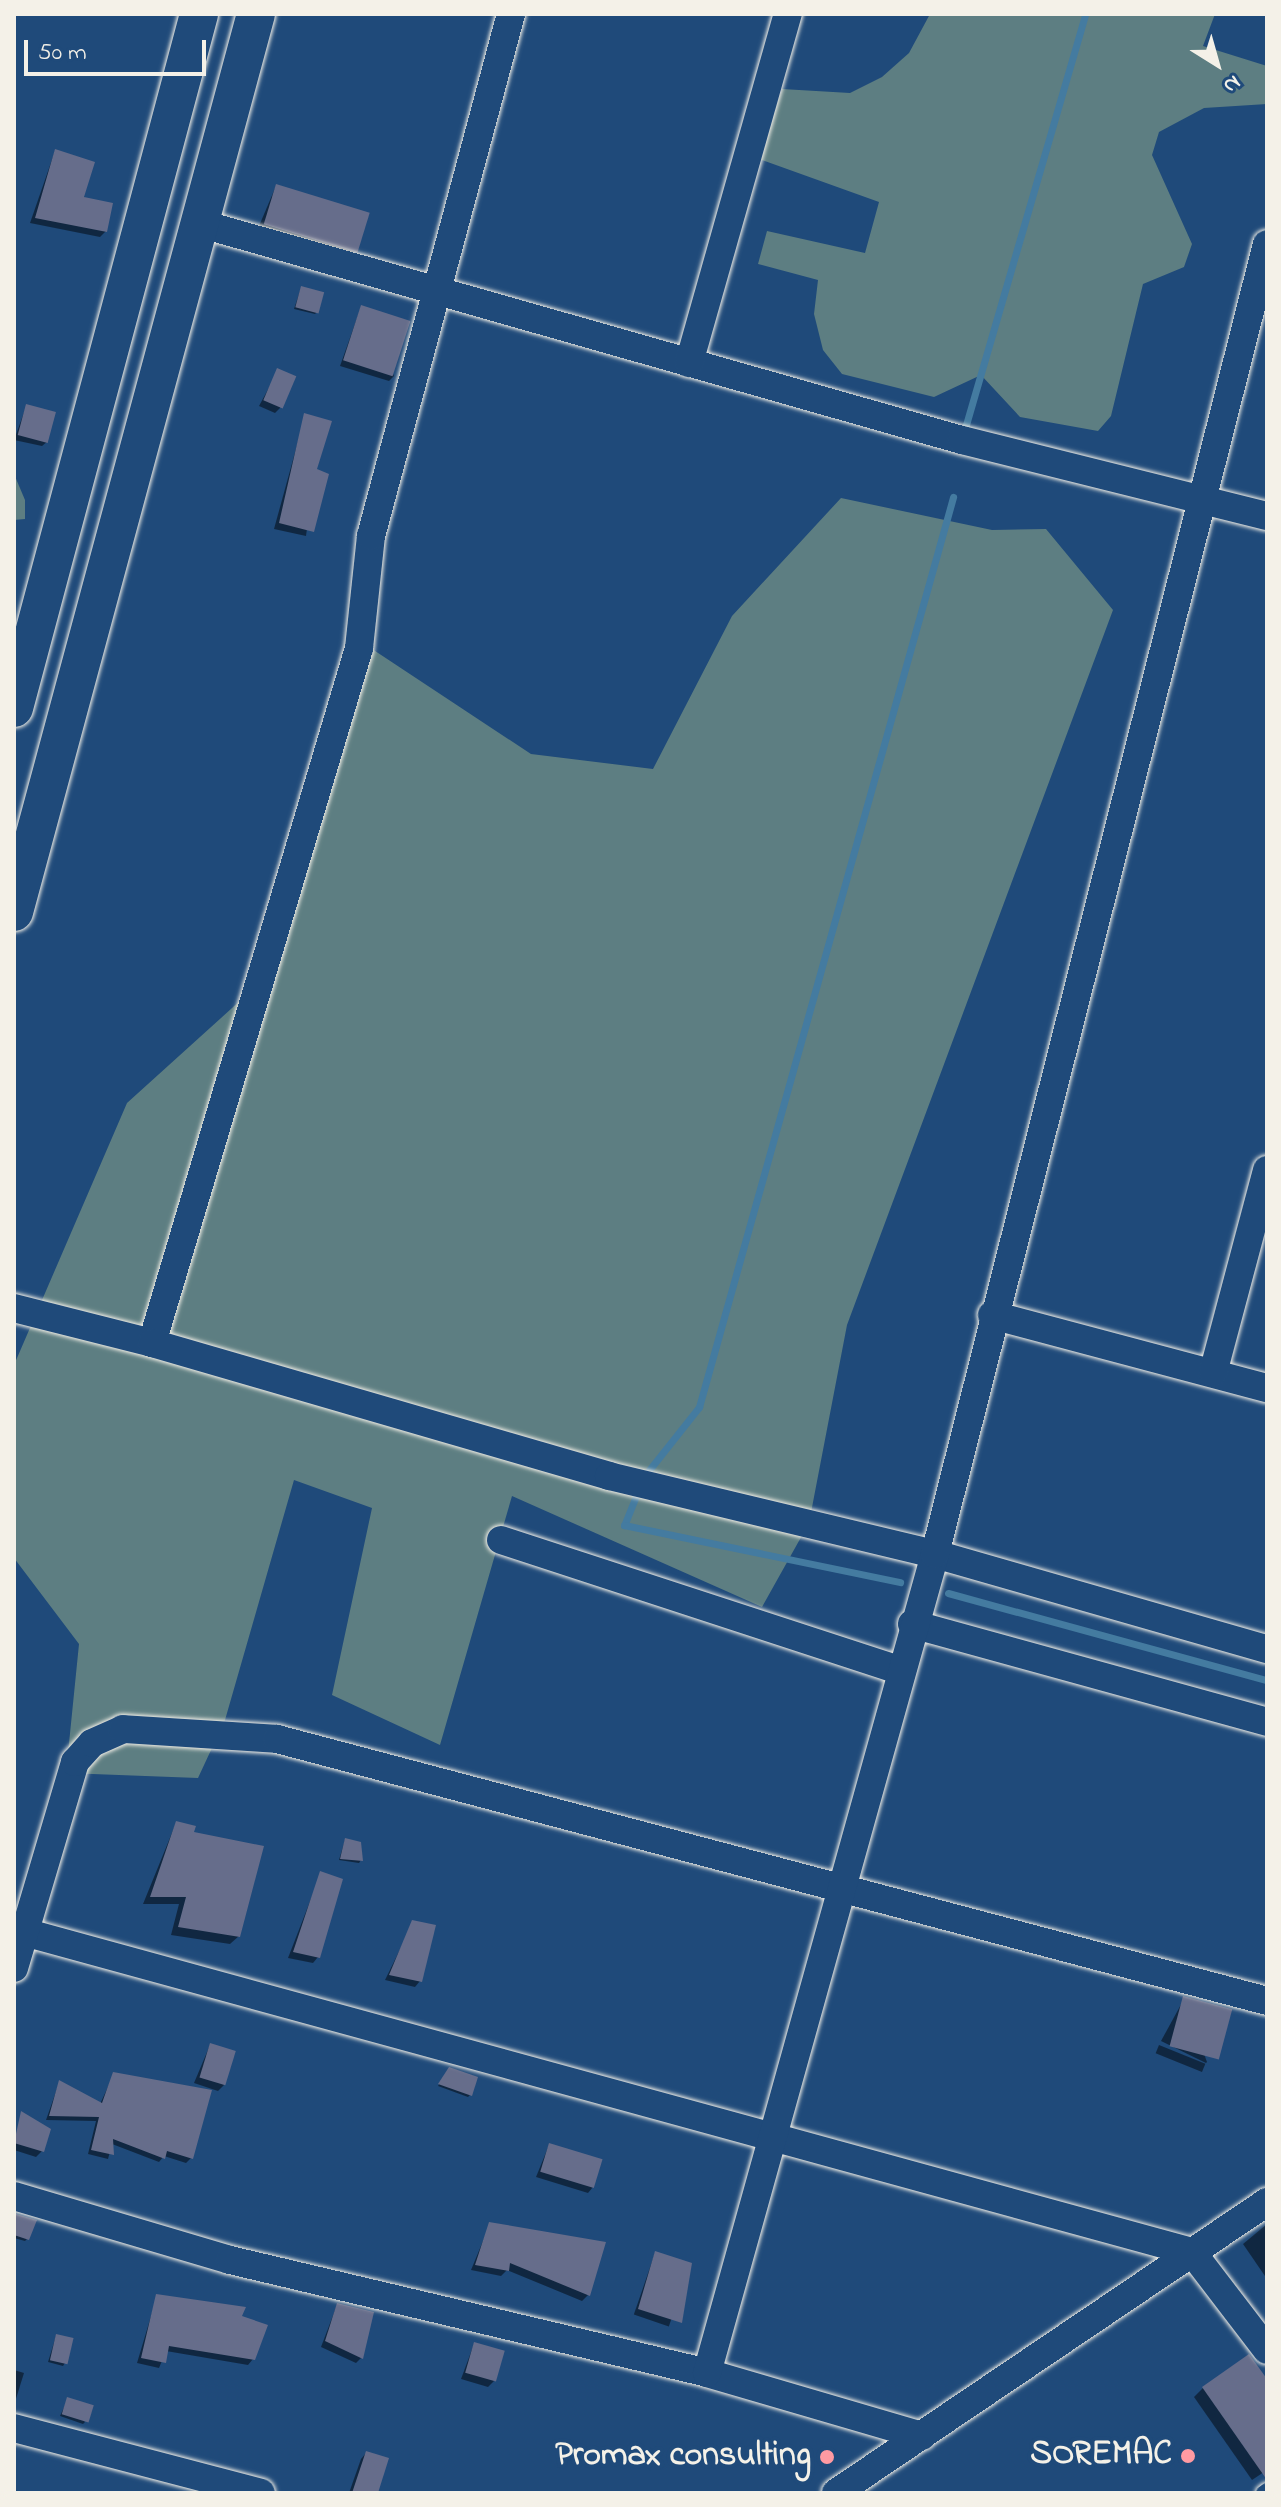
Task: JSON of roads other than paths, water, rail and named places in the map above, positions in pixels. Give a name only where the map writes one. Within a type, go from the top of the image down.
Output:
[{"type":"street","points":[[14,708],[199,14]]},
{"type":"street","points":[[14,912],[202,224],[256,14]]},
{"type":"street","points":[[152,1343],[359,648],[371,536],[511,14]]},
{"type":"street","points":[[689,363],[788,14]]},
{"type":"street","points":[[202,224],[689,363],[1267,516]]},
{"type":"street","points":[[707,2373],[899,1670],[935,1554],[992,1315],[1199,499],[1267,244]]},
{"type":"street","points":[[1213,1373],[1267,1170]]},
{"type":"street","points":[[14,1308],[152,1343],[667,1492],[935,1554],[1267,1649]]},
{"type":"street","points":[[992,1315],[1267,1388]]},
{"type":"street","points":[[501,1540],[899,1670]]},
{"type":"street","points":[[912,1624],[1267,1722]]},
{"type":"street","points":[[14,1968],[75,1762],[92,1743],[123,1729],[277,1739],[1267,2001]]},
{"type":"street","points":[[24,1932],[1192,2252],[1267,2350]]},
{"type":"street","points":[[14,2196],[230,2260],[707,2373],[922,2436]]},
{"type":"street","points":[[836,2493],[1267,2202]]},
{"type":"street","points":[[14,2428],[261,2493]]},
{"type":"waterway","points":[[963,435],[1085,14]]},
{"type":"waterway","points":[[642,1479],[699,1407],[953,497]]},
{"type":"waterway","points":[[638,1491],[624,1525],[900,1582]]},
{"type":"waterway","points":[[948,1593],[1267,1680]]},
{"type":"place","name":"SOREMAC","points":[[1188,2456]]},
{"type":"place","name":"Promax consulting","points":[[827,2457]]}]
